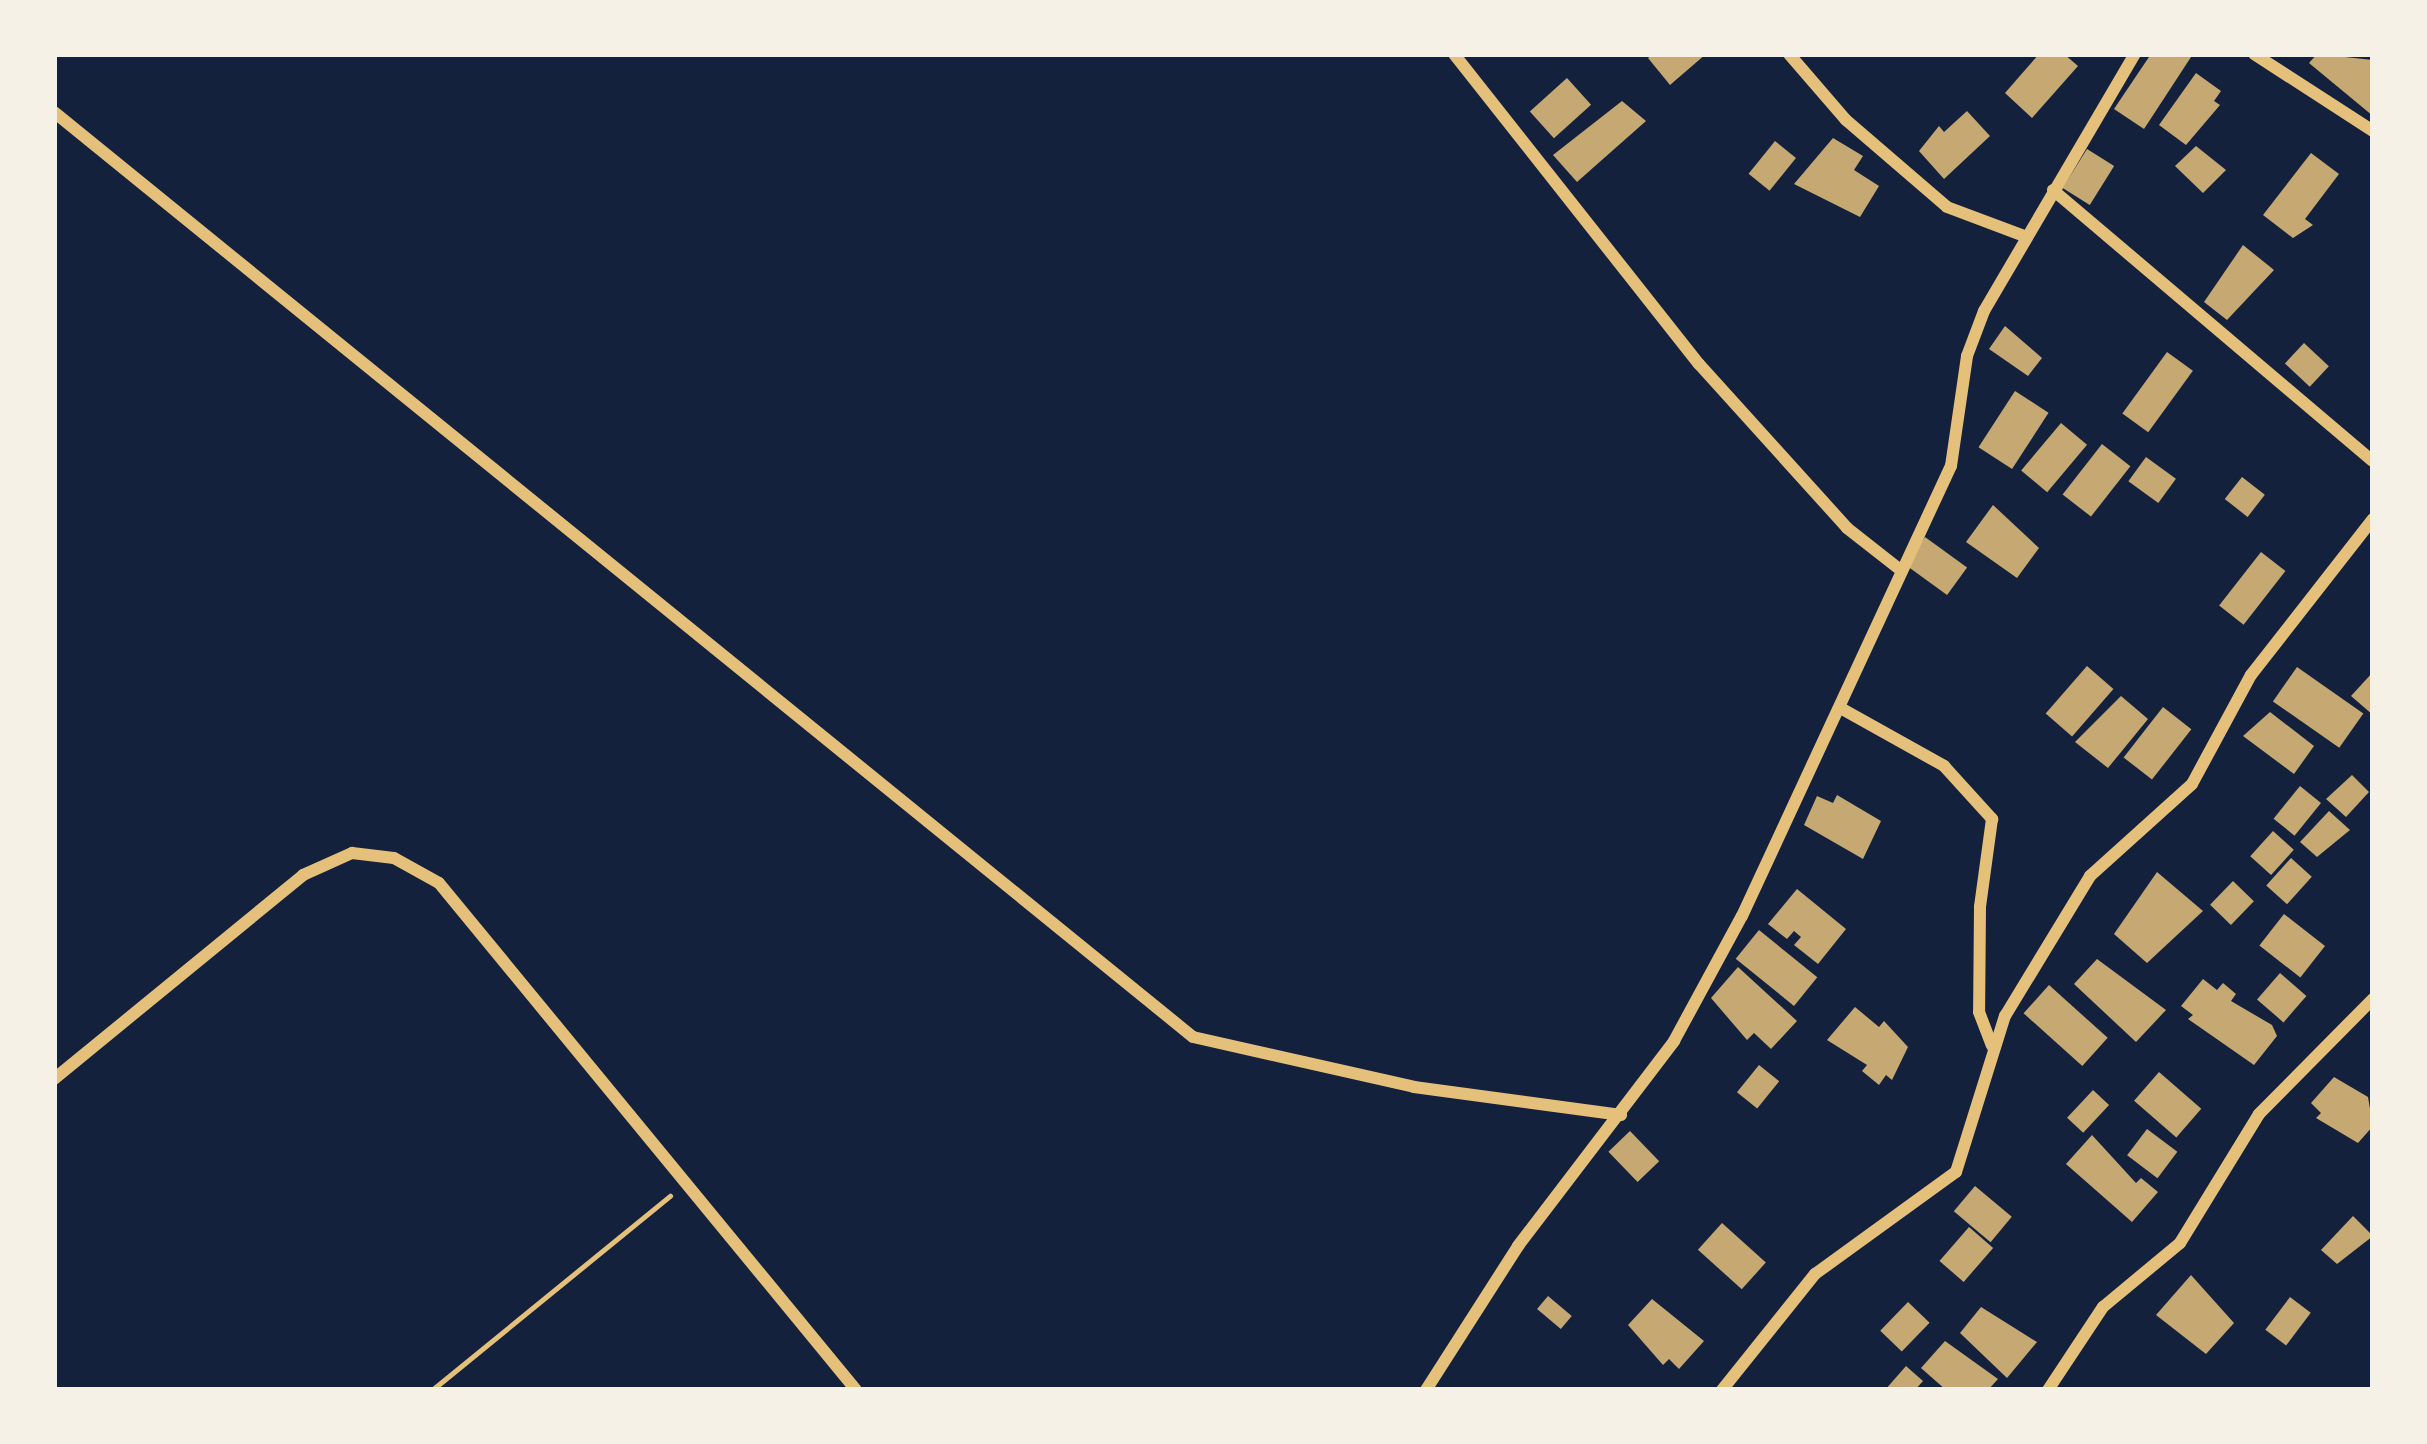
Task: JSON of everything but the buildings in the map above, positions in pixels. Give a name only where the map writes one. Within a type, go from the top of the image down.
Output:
[{"type":"street","points":[[1454,54],[1700,364],[1846,528],[1898,568]]},
{"type":"street","points":[[1789,54],[1846,120],[1948,207],[2027,237]]},
{"type":"street","points":[[1426,1390],[1518,1246],[1674,1041],[1844,710],[1898,568],[1951,466],[1967,356],[1984,311],[2135,54]]},
{"type":"street","points":[[2254,54],[2373,131]]},
{"type":"street","points":[[54,112],[1192,1037],[1414,1087],[1621,1115]]},
{"type":"street","points":[[2053,190],[2373,461]]},
{"type":"street","points":[[1723,1390],[1815,1274],[1956,1172],[1970,1147],[1993,1047],[2090,876],[2192,784],[2251,674],[2373,519]]},
{"type":"street","points":[[1844,710],[1945,766],[1992,819],[1980,907],[1979,1012],[1993,1047]]},
{"type":"street","points":[[54,1079],[303,875],[352,853],[394,858],[439,883],[856,1390]]},
{"type":"street","points":[[2048,1390],[2103,1307],[2180,1243],[2259,1114],[2373,999]]},
{"type":"path","points":[[432,1390],[685,1184]]}]
